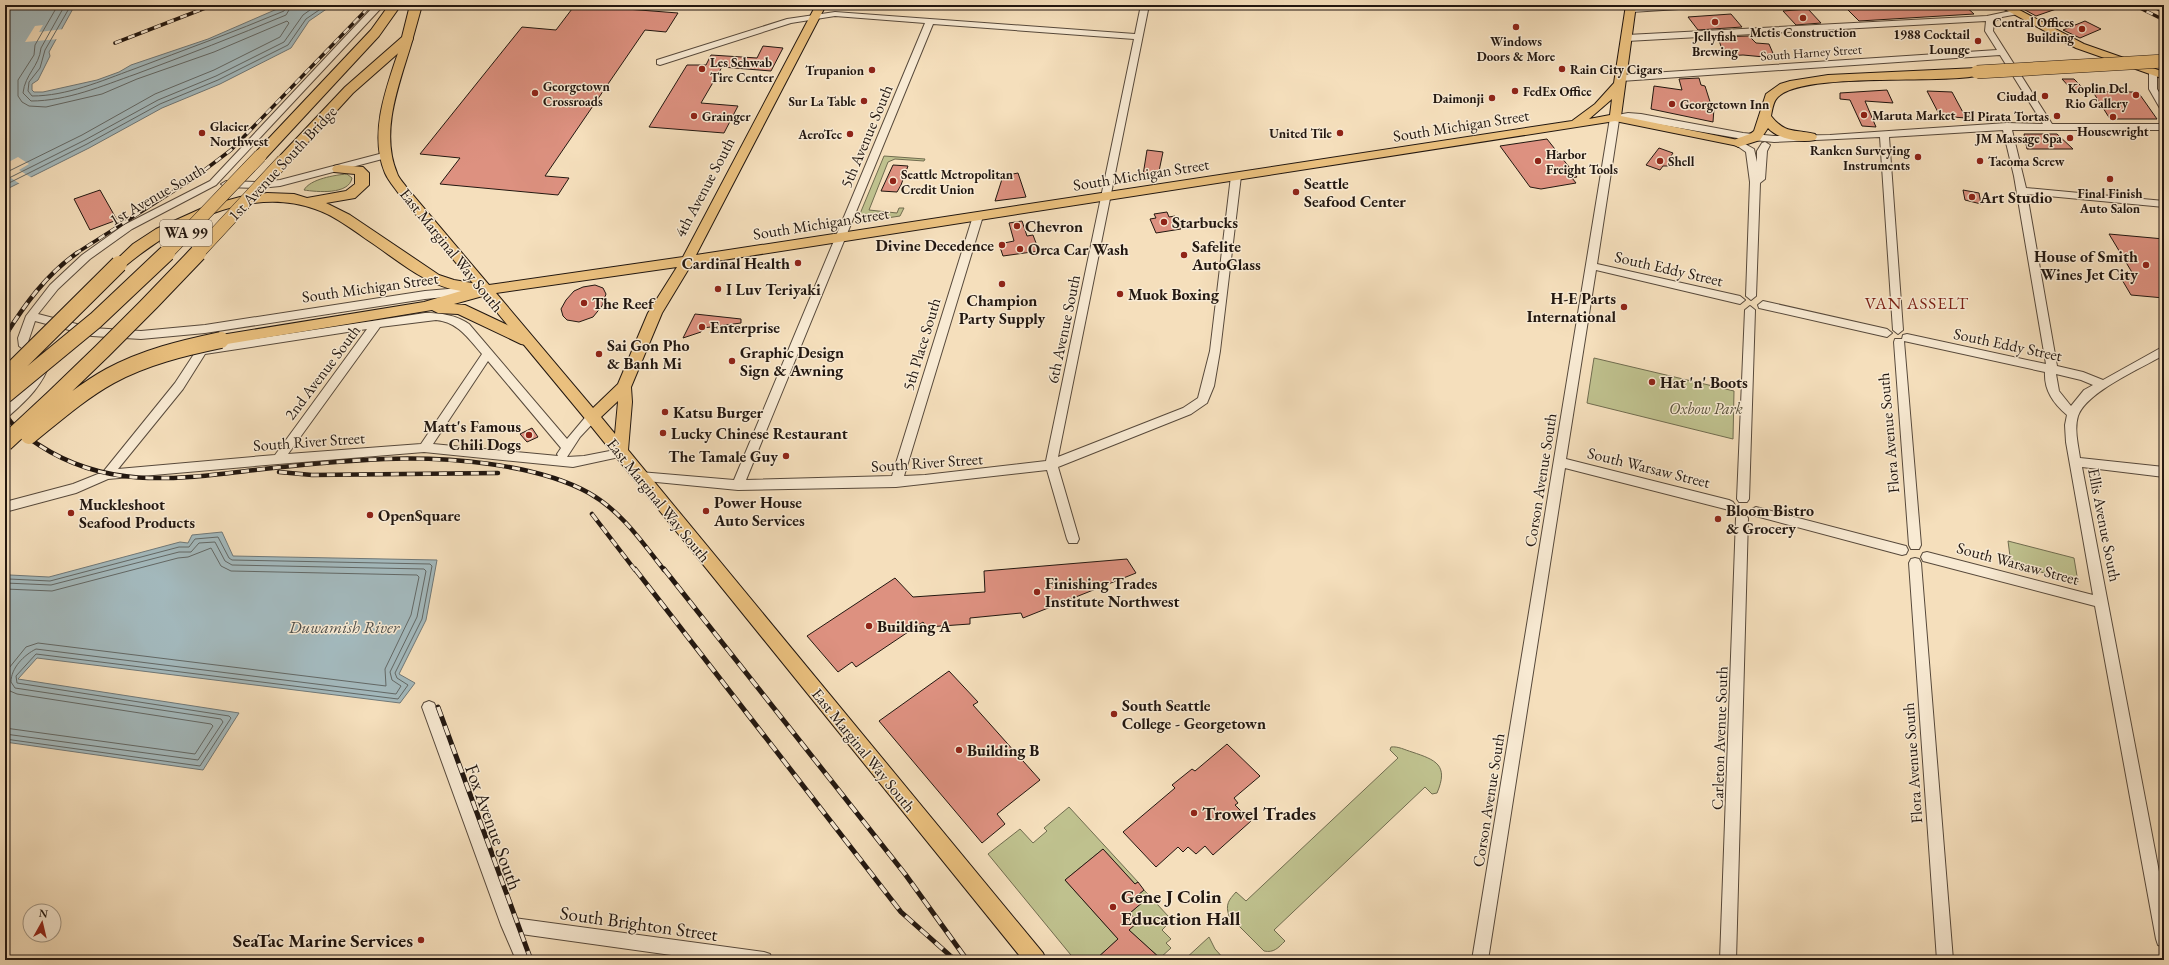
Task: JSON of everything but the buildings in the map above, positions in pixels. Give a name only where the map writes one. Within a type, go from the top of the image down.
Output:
[{"type":"highway","name":"1st Avenue South Bridge","points":[[5,395],[96,320],[141,279],[260,156],[375,33],[395,5]]},
{"type":"highway","name":"East Marginal Way South","points":[[408,38],[416,5]]},
{"type":"highway","name":"1st Avenue South Bridge","points":[[5,443],[76,379],[141,314],[349,90],[408,38]]},
{"type":"highway","points":[[1738,143],[1760,141],[1760,132],[1767,103],[1773,95],[1784,88],[1803,82],[1828,79],[2164,61]]},
{"type":"highway","points":[[2107,65],[2164,66]]},
{"type":"highway","points":[[1764,115],[1771,127],[1778,132],[1810,137]]},
{"type":"highway","points":[[304,201],[350,195],[362,185],[362,173],[358,170],[339,169]]},
{"type":"highway","points":[[5,377],[119,264],[150,238],[176,224],[212,210],[251,200],[286,199],[304,201],[318,205],[342,216],[434,278],[452,284],[486,290]]},
{"type":"highway","points":[[5,455],[88,390],[110,376],[167,352],[221,340],[424,307],[486,290]]},
{"type":"highway","points":[[424,307],[460,309],[526,340]]},
{"type":"main road","points":[[2002,5],[2080,46],[2164,76]]},
{"type":"main road","name":"Corson Avenue South","points":[[1615,118],[1631,7]]},
{"type":"main road","name":"4th Avenue South","points":[[620,453],[624,387],[655,313],[687,261],[818,11]]},
{"type":"main road","name":"East Marginal Way South","points":[[408,38],[387,113],[385,134],[387,155],[392,173],[402,191],[592,417],[1036,960]]},
{"type":"main road","points":[[1572,125],[1595,110],[1621,81]]},
{"type":"main road","points":[[1615,118],[1738,143]]},
{"type":"main road","name":"South Michigan Street","points":[[486,290],[687,261],[1615,118]]},
{"type":"main road","name":"4th Avenue South","points":[[592,417],[624,387]]},
{"type":"street","name":"1st Avenue South","points":[[5,413],[36,384],[42,373],[45,360],[23,343],[23,338],[32,316],[42,301],[68,273],[106,242],[150,214],[213,184],[380,5]]},
{"type":"street","name":"6th Avenue South","points":[[1073,539],[1050,466],[1146,5]]},
{"type":"street","points":[[1631,7],[1711,5]]},
{"type":"street","points":[[660,62],[818,11],[835,14],[1139,37]]},
{"type":"street","points":[[1627,38],[1998,16],[2016,12]]},
{"type":"street","points":[[1998,16],[1990,21],[1988,27],[2049,126]]},
{"type":"street","name":"5th Avenue South","points":[[738,485],[930,21]]},
{"type":"street","name":"South Harney Street","points":[[1621,81],[2002,52]]},
{"type":"street","points":[[2153,73],[2153,89],[2161,104]]},
{"type":"street","points":[[2161,104],[2159,91],[2164,89]]},
{"type":"street","points":[[1615,118],[1641,116],[1760,141],[1826,141],[1830,138]]},
{"type":"street","name":"Corson Avenue South","points":[[1480,960],[1615,118]]},
{"type":"street","points":[[2007,126],[2022,192],[2052,363],[2049,374],[2052,393],[2061,404],[2073,413],[2082,399],[2102,384],[2164,350]]},
{"type":"street","points":[[1760,141],[1810,137],[1830,138],[2007,126],[2164,127]]},
{"type":"street","points":[[1884,134],[1898,330]]},
{"type":"street","points":[[1755,182],[1760,179],[1762,151],[1760,141]]},
{"type":"street","points":[[1738,143],[1751,150],[1753,177],[1755,182],[1751,296]]},
{"type":"street","points":[[213,184],[260,186],[280,183],[339,169],[387,155]]},
{"type":"street","name":"South River Street","points":[[640,477],[738,485],[896,482],[973,476],[1050,466],[1187,411],[1203,400],[1214,351],[1236,176]]},
{"type":"street","points":[[2022,192],[2164,204]]},
{"type":"street","name":"5th Place South","points":[[896,482],[978,216]]},
{"type":"street","name":"South Eddy Street","points":[[1592,266],[1740,300]]},
{"type":"street","name":"South Michigan Street","points":[[32,316],[92,332],[141,335],[206,329],[425,295],[486,290]]},
{"type":"street","points":[[1762,305],[1758,310],[1750,310],[1742,305],[1740,300],[1742,297],[1751,296],[1759,300],[1762,305],[1887,333],[1891,339],[1903,340],[1905,333],[1890,329],[1887,333]]},
{"type":"street","points":[[1744,499],[1750,310]]},
{"type":"street","points":[[201,351],[425,317],[440,316],[450,318],[465,327],[568,448]]},
{"type":"street","name":"2nd Avenue South","points":[[278,459],[378,324]]},
{"type":"street","points":[[107,475],[179,386],[201,351],[206,329]]},
{"type":"street","name":"South Eddy Street","points":[[1903,340],[2083,376],[2102,384]]},
{"type":"street","name":"Flora Avenue South","points":[[1903,340],[1915,545]]},
{"type":"street","points":[[424,448],[488,353]]},
{"type":"street","name":"Ellis Avenue South","points":[[2073,413],[2070,434],[2164,938]]},
{"type":"street","name":"4th Avenue South","points":[[556,461],[568,448],[576,434],[592,417]]},
{"type":"street","name":"South River Street","points":[[5,508],[76,488],[107,475],[278,459],[424,448],[556,461],[584,461],[620,453]]},
{"type":"street","name":"South Warsaw Street","points":[[1560,462],[1729,505]]},
{"type":"street","points":[[2075,462],[2164,472]]},
{"type":"street","points":[[1756,512],[1751,518],[1742,518],[1732,512],[1729,505],[1735,498],[1744,499],[1752,504],[1756,512],[1902,550]]},
{"type":"street","name":"Carleton Avenue South","points":[[1728,960],[1742,518]]},
{"type":"street","points":[[1906,544],[1915,545],[1922,549],[1921,560],[1905,557],[1902,550],[1906,544]]},
{"type":"street","name":"South Warsaw Street","points":[[1921,560],[2101,602]]},
{"type":"street","name":"Flora Avenue South","points":[[1921,560],[1945,960]]},
{"type":"street","name":"Fox Avenue South","points":[[429,707],[509,925],[524,960]]},
{"type":"street","name":"South Brighton Street","points":[[509,925],[764,960]]},
{"type":"green space","points":[[884,156],[925,159],[924,161],[895,159],[888,162],[869,210],[897,213],[899,208],[904,208],[900,216],[861,222],[857,221]]},
{"type":"green space","points":[[347,174],[352,178],[350,183],[339,190],[324,192],[304,190],[307,186],[317,180]]},
{"type":"green space","name":"Oxbow Park","points":[[1594,358],[1734,391],[1733,439],[1587,403]]},
{"type":"green space","points":[[2008,541],[2074,558],[2078,582],[2011,564]]},
{"type":"green space","points":[[1391,747],[1399,748],[1428,758],[1438,765],[1442,776],[1437,793],[1432,794],[1425,787],[1274,930],[1285,941],[1273,951],[1264,951],[1229,916],[1227,908],[1230,900],[1236,892],[1246,901],[1398,758],[1390,750]]},
{"type":"green space","points":[[1069,807],[1138,882],[1135,884],[1103,849],[1065,880],[1118,939],[1095,960],[1075,960],[988,854],[1020,829],[1033,843],[1047,831],[1044,828]]},
{"type":"green space","points":[[1144,890],[1169,917],[1163,922],[1166,926],[1162,930],[1171,939],[1166,943],[1171,948],[1160,958],[1129,930],[1130,913],[1144,901],[1138,895]]},
{"type":"green space","points":[[1209,937],[1215,949],[1225,960],[1184,960]]},
{"type":"water","points":[[5,5],[75,5],[49,52],[50,56],[38,80],[32,84],[32,90],[34,92],[43,92],[97,80],[119,72],[131,65],[208,39],[284,6],[325,5],[328,8],[309,21],[291,48],[220,84],[162,108],[89,148],[5,190]]},
{"type":"water","name":"Duwamish River","points":[[222,532],[233,556],[437,560],[426,620],[399,674],[415,683],[400,703],[37,658],[18,679],[239,713],[203,770],[5,742],[5,571],[10,575],[49,577],[180,542],[188,543],[192,535]]},
{"type":"pier","points":[[43,25],[39,32],[64,29],[59,39],[25,42],[35,26]]},
{"type":"pier","points":[[18,157],[29,164],[19,170],[32,178],[20,184],[8,176],[5,177],[5,164]]},
{"type":"railway","points":[[115,43],[213,5]]},
{"type":"railway","points":[[75,254],[194,178],[231,150],[371,5]]},
{"type":"railway","points":[[2134,5],[2164,20]]},
{"type":"railway","points":[[2150,5],[2164,12]]},
{"type":"railway","points":[[5,336],[20,313],[46,280],[77,253]]},
{"type":"railway","points":[[5,413],[15,427],[39,445],[65,459],[91,469],[117,475],[144,478],[171,478],[287,466],[385,459],[435,459],[462,461],[490,464],[543,475],[567,483],[601,500],[621,518],[664,570]]},
{"type":"railway","points":[[279,472],[312,475],[498,473]]},
{"type":"railway","points":[[592,514],[635,570]]},
{"type":"railway","points":[[635,569],[901,912],[955,960]]},
{"type":"railway","points":[[664,569],[905,874],[967,960]]},
{"type":"railway","points":[[438,707],[531,960]]},
{"type":"place","name":"Metis Construction","points":[[1803,18]]},
{"type":"place","name":"Jellyfish Brewing","points":[[1715,22]]},
{"type":"place","name":"Windows Doors & More","points":[[1516,27]]},
{"type":"place","name":"Central Offices Building","points":[[2082,29]]},
{"type":"place","name":"1988 Cocktail Lounge","points":[[1978,41]]},
{"type":"place","name":"Les Schwab Tire Center","points":[[702,69]]},
{"type":"place","name":"Rain City Cigars","points":[[1562,69]]},
{"type":"place","name":"Trupanion","points":[[872,70]]},
{"type":"place","name":"FedEx Office","points":[[1515,91]]},
{"type":"place","name":"Georgetown Crossroads","points":[[535,93]]},
{"type":"place","name":"Koplin Del Rio Gallery","points":[[2136,95]]},
{"type":"place","name":"Ciudad","points":[[2045,96]]},
{"type":"place","name":"Daimonji","points":[[1492,98]]},
{"type":"place","name":"Sur La Table","points":[[864,101]]},
{"type":"place","name":"Georgetown Inn","points":[[1672,104]]},
{"type":"place","name":"Maruta Market","points":[[1864,115]]},
{"type":"place","name":"Grainger","points":[[694,116]]},
{"type":"place","name":"El Pirata Tortas","points":[[2057,116]]},
{"type":"place","name":"Housewright","points":[[2113,117]]},
{"type":"place","name":"Glacier Northwest","points":[[202,133]]},
{"type":"place","name":"United Tile","points":[[1340,133]]},
{"type":"place","name":"AeroTec","points":[[850,134]]},
{"type":"place","name":"JM Massage Spa","points":[[2070,138]]},
{"type":"place","name":"Ranken Surveying Instruments","points":[[1918,157]]},
{"type":"place","name":"Harbor Freight Tools","points":[[1538,161]]},
{"type":"place","name":"Shell","points":[[1660,161]]},
{"type":"place","name":"Tacoma Screw","points":[[1980,161]]},
{"type":"place","name":"Final Finish Auto Salon","points":[[2110,179]]},
{"type":"place","name":"Seattle Metropolitan Credit Union","points":[[893,181]]},
{"type":"place","name":"Seattle Seafood Center","points":[[1296,192]]},
{"type":"place","name":"Art Studio","points":[[1972,197]]},
{"type":"place","name":"Starbucks","points":[[1164,222]]},
{"type":"place","name":"Chevron","points":[[1017,226]]},
{"type":"place","name":"Divine Decedence","points":[[1002,245]]},
{"type":"place","name":"Orca Car Wash","points":[[1020,249]]},
{"type":"place","name":"Safelite AutoGlass","points":[[1184,255]]},
{"type":"place","name":"Cardinal Health","points":[[798,263]]},
{"type":"place","name":"House of Smith Wines Jet City","points":[[2146,265]]},
{"type":"place","name":"Champion Party Supply","points":[[1002,284]]},
{"type":"place","name":"I Luv Teriyaki","points":[[718,289]]},
{"type":"place","name":"Muok Boxing","points":[[1120,294]]},
{"type":"place","name":"The Reef","points":[[584,303]]},
{"type":"place","name":"H-E Parts International","points":[[1624,307]]},
{"type":"place","name":"Enterprise","points":[[702,327]]},
{"type":"place","name":"Sai Gon Pho & Banh Mi","points":[[599,354]]},
{"type":"place","name":"Graphic Design Sign & Awning","points":[[732,361]]},
{"type":"place","name":"Hat 'n' Boots","points":[[1652,382]]},
{"type":"place","name":"Katsu Burger","points":[[665,412]]},
{"type":"place","name":"Lucky Chinese Restaurant","points":[[663,433]]},
{"type":"place","name":"Matt's Famous Chili Dogs","points":[[529,435]]},
{"type":"place","name":"The Tamale Guy","points":[[786,456]]},
{"type":"place","name":"Power House Auto Services","points":[[706,511]]},
{"type":"place","name":"Muckleshoot Seafood Products","points":[[71,513]]},
{"type":"place","name":"OpenSquare","points":[[370,515]]},
{"type":"place","name":"Bloom Bistro & Grocery","points":[[1718,519]]},
{"type":"place","name":"Finishing Trades Institute Northwest","points":[[1037,592]]},
{"type":"place","name":"Building A","points":[[869,626]]},
{"type":"place","name":"South Seattle College - Georgetown","points":[[1114,714]]},
{"type":"place","name":"Building B","points":[[959,750]]},
{"type":"place","name":"Trowel Trades","points":[[1194,813]]},
{"type":"place","name":"Gene J Colin Education Hall","points":[[1113,907]]},
{"type":"place","name":"SeaTac Marine Services","points":[[421,940]]},
{"type":"district","name":"VAN ASSELT","points":[[1917,303]]}]
